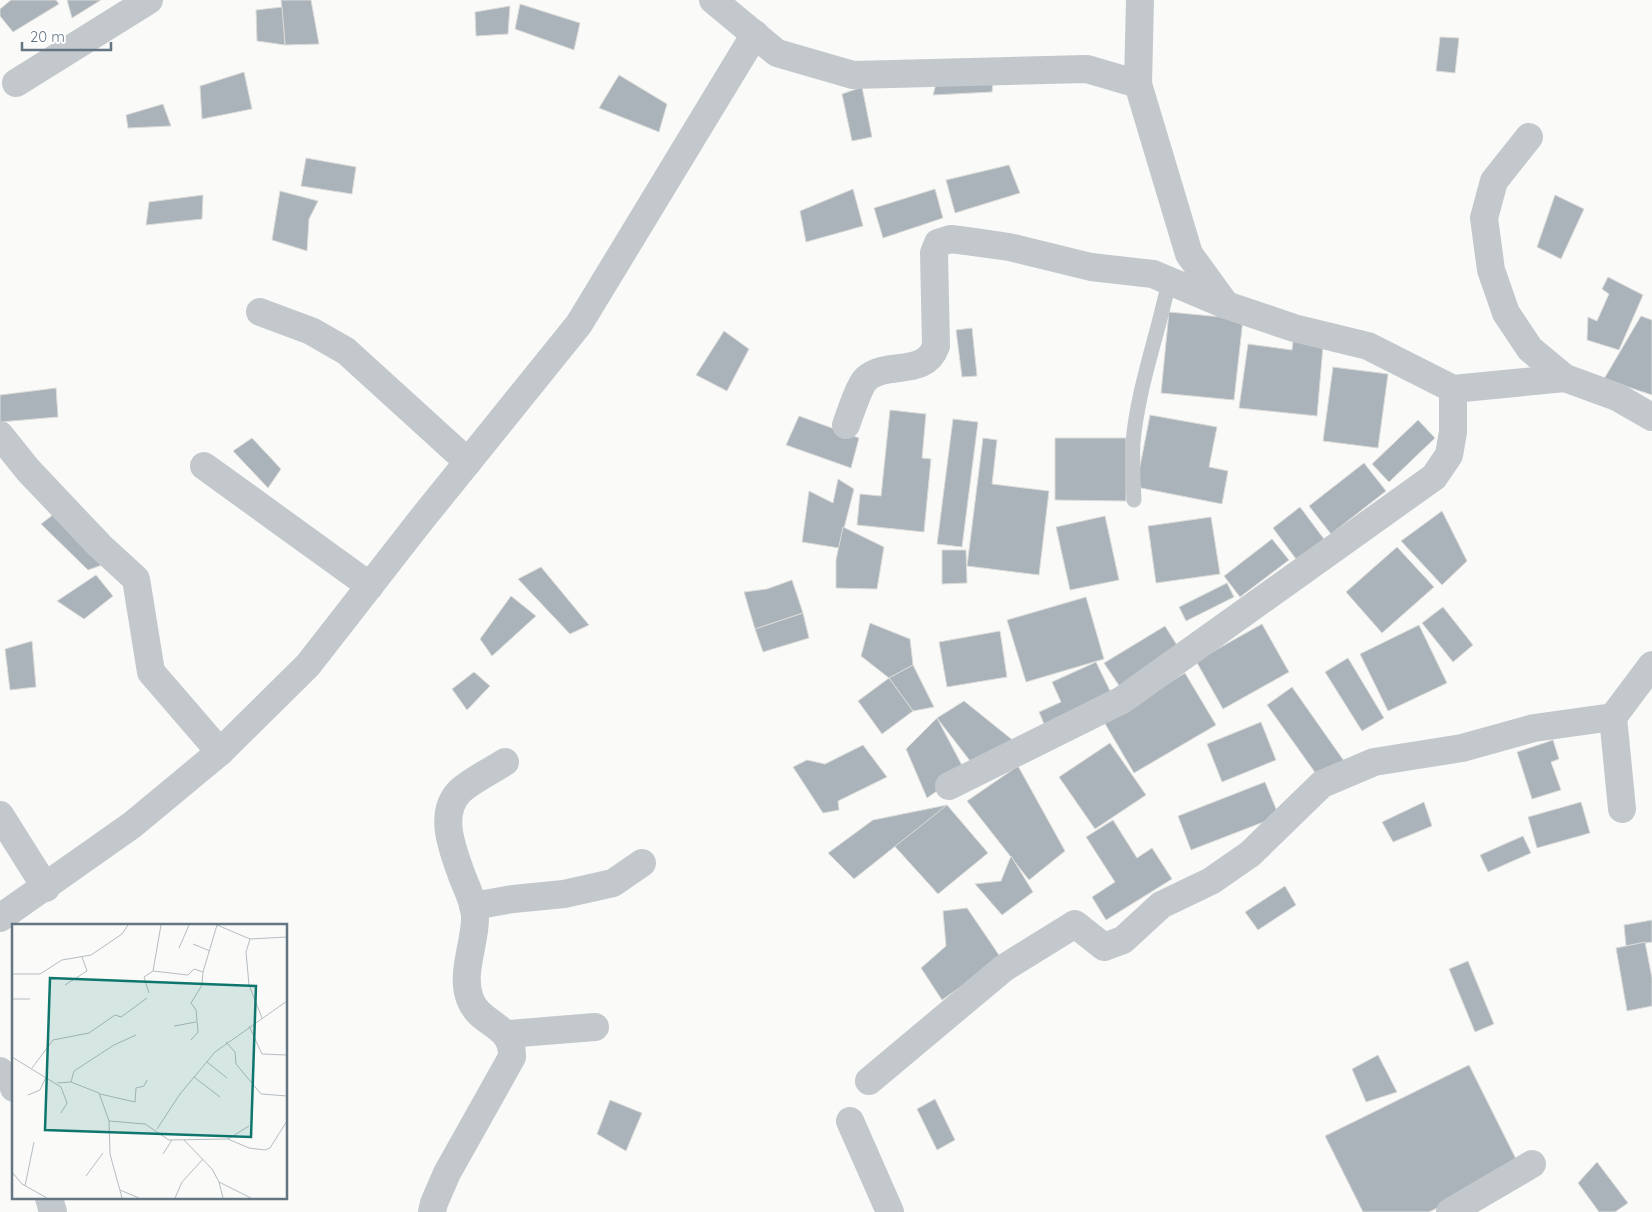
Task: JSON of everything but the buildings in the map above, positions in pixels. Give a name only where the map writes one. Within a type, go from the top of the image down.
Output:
[{"type":"street","points":[[16,83],[149,0]]},
{"type":"street","points":[[713,0],[777,53],[853,75],[1087,69],[1138,84]]},
{"type":"street","points":[[1140,0],[1138,84],[1189,254],[1226,305]]},
{"type":"street","points":[[0,918],[46,888],[132,825],[220,752],[308,665],[579,324],[755,34]]},
{"type":"street","points":[[1529,137],[1494,181],[1484,218],[1491,270],[1506,313],[1530,349],[1565,378],[1616,397],[1652,417]]},
{"type":"street","points":[[846,425],[866,379],[879,372],[920,364],[933,356],[936,346],[934,253],[938,243],[951,239],[1008,247],[1091,267],[1153,274],[1226,305],[1294,328],[1368,346],[1453,389],[1565,378]]},
{"type":"street","points":[[260,312],[311,331],[346,351],[468,462]]},
{"type":"street","points":[[949,786],[1122,700],[1434,477],[1449,455],[1454,432],[1453,389]]},
{"type":"street","points":[[0,435],[34,477],[100,546],[136,579],[150,672],[220,752]]},
{"type":"street","points":[[204,466],[370,586]]},
{"type":"street","points":[[1622,809],[1613,716],[1652,665]]},
{"type":"street","points":[[869,1081],[1004,968],[1075,924],[1104,947],[1123,940],[1161,905],[1211,882],[1250,854],[1322,784],[1374,762],[1462,748],[1534,728],[1613,716]]},
{"type":"street","points":[[432,1212],[447,1173],[508,1068],[512,1057],[512,1045],[507,1034],[478,1012],[470,1000],[467,988],[475,917],[447,823],[448,810],[460,791],[505,762]]},
{"type":"street","points":[[0,815],[46,888]]},
{"type":"street","points":[[473,906],[513,899],[564,894],[613,883],[642,863]]},
{"type":"street","points":[[507,1034],[595,1027]]},
{"type":"street","points":[[0,1071],[12,1083]]},
{"type":"street","points":[[850,1121],[890,1212]]},
{"type":"street","points":[[1450,1212],[1532,1164]]},
{"type":"lane","points":[[1134,500],[1133,442],[1141,394],[1160,324],[1168,281]]}]
